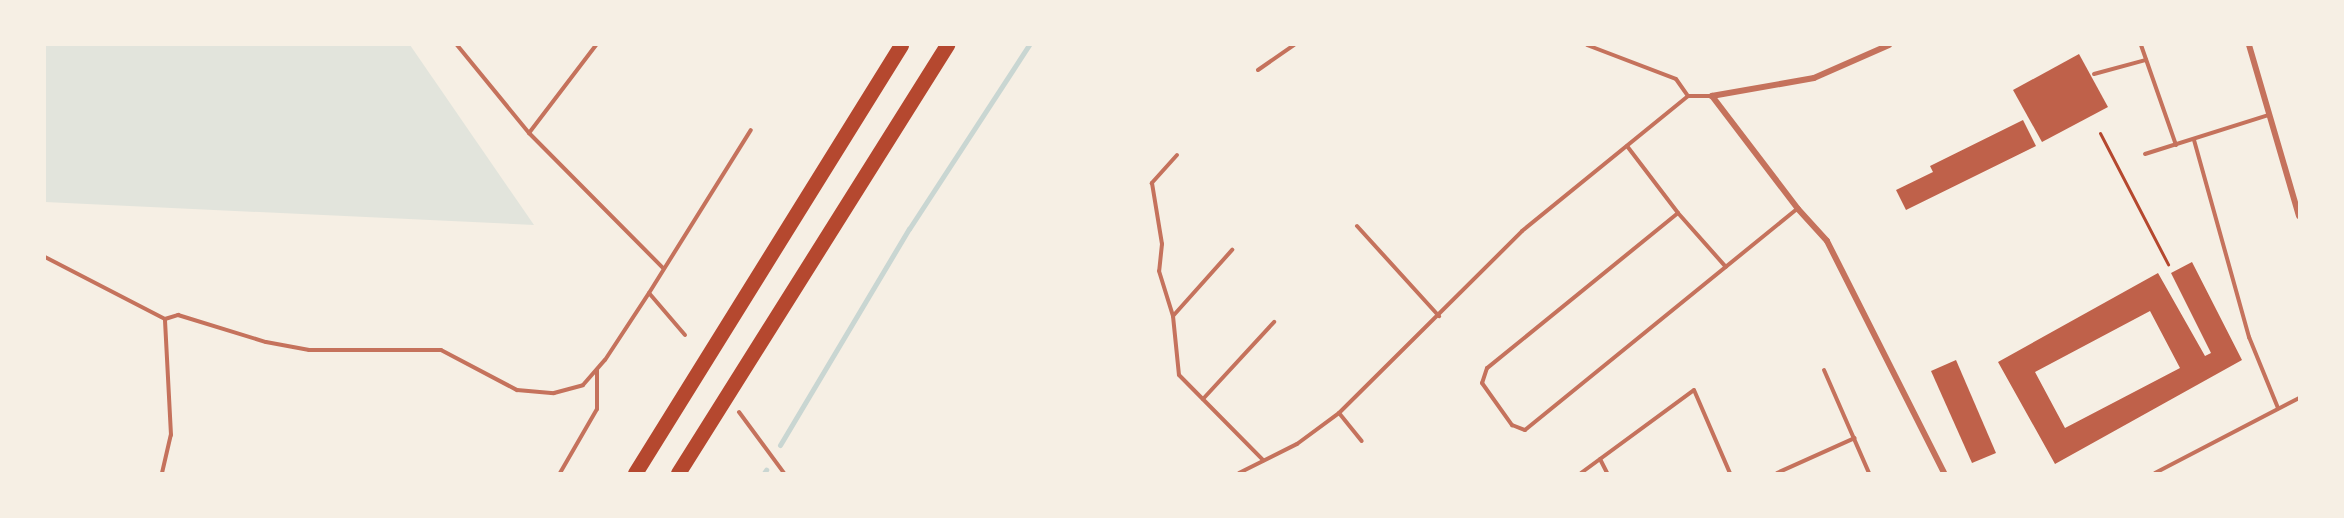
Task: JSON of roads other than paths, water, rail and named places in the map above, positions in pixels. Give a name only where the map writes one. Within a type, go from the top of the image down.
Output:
[{"type":"highway","points":[[635,473],[901,45]]},
{"type":"highway","points":[[678,473],[947,45]]},
{"type":"street","points":[[2249,45],[2299,216]]},
{"type":"street","points":[[1886,46],[1814,78],[1712,96],[1798,208],[1827,241],[1944,473]]},
{"type":"lane","points":[[457,45],[529,133],[663,268]]},
{"type":"lane","points":[[529,133],[596,45]]},
{"type":"lane","points":[[1258,70],[1294,45]]},
{"type":"lane","points":[[1587,45],[1676,79],[1688,96]]},
{"type":"lane","points":[[2141,45],[2176,145]]},
{"type":"lane","points":[[2094,74],[2146,60]]},
{"type":"lane","points":[[1239,473],[1297,444],[1339,413],[1522,231],[1688,96],[1712,96]]},
{"type":"lane","points":[[2145,154],[2269,115]]},
{"type":"lane","points":[[45,258],[165,320],[178,315],[266,342],[309,350],[441,350],[517,390],[554,393],[583,385],[597,369],[648,293],[750,130]]},
{"type":"lane","points":[[2194,140],[2249,337],[2278,408]]},
{"type":"lane","points":[[1627,146],[1677,213],[1726,267]]},
{"type":"lane","points":[[1177,155],[1152,183],[1162,244],[1159,271],[1173,316],[1179,375],[1263,460]]},
{"type":"lane","points":[[1677,213],[1487,368],[1482,383],[1512,424],[1525,430],[1798,208]]},
{"type":"lane","points":[[1357,226],[1439,316]]},
{"type":"lane","points":[[1173,316],[1232,250]]},
{"type":"lane","points":[[648,293],[685,335]]},
{"type":"lane","points":[[162,473],[171,435],[165,320]]},
{"type":"lane","points":[[1203,399],[1274,322]]},
{"type":"lane","points":[[560,473],[597,410],[597,369]]},
{"type":"lane","points":[[1824,370],[1869,473]]},
{"type":"lane","points":[[1581,473],[1694,390],[1730,473]]},
{"type":"lane","points":[[2155,473],[2299,398]]},
{"type":"lane","points":[[739,412],[784,473]]},
{"type":"lane","points":[[1339,413],[1362,441]]},
{"type":"lane","points":[[1777,473],[1855,438]]},
{"type":"lane","points":[[1600,459],[1607,473]]},
{"type":"waterway","points":[[780,445],[909,229],[1029,45]]}]
